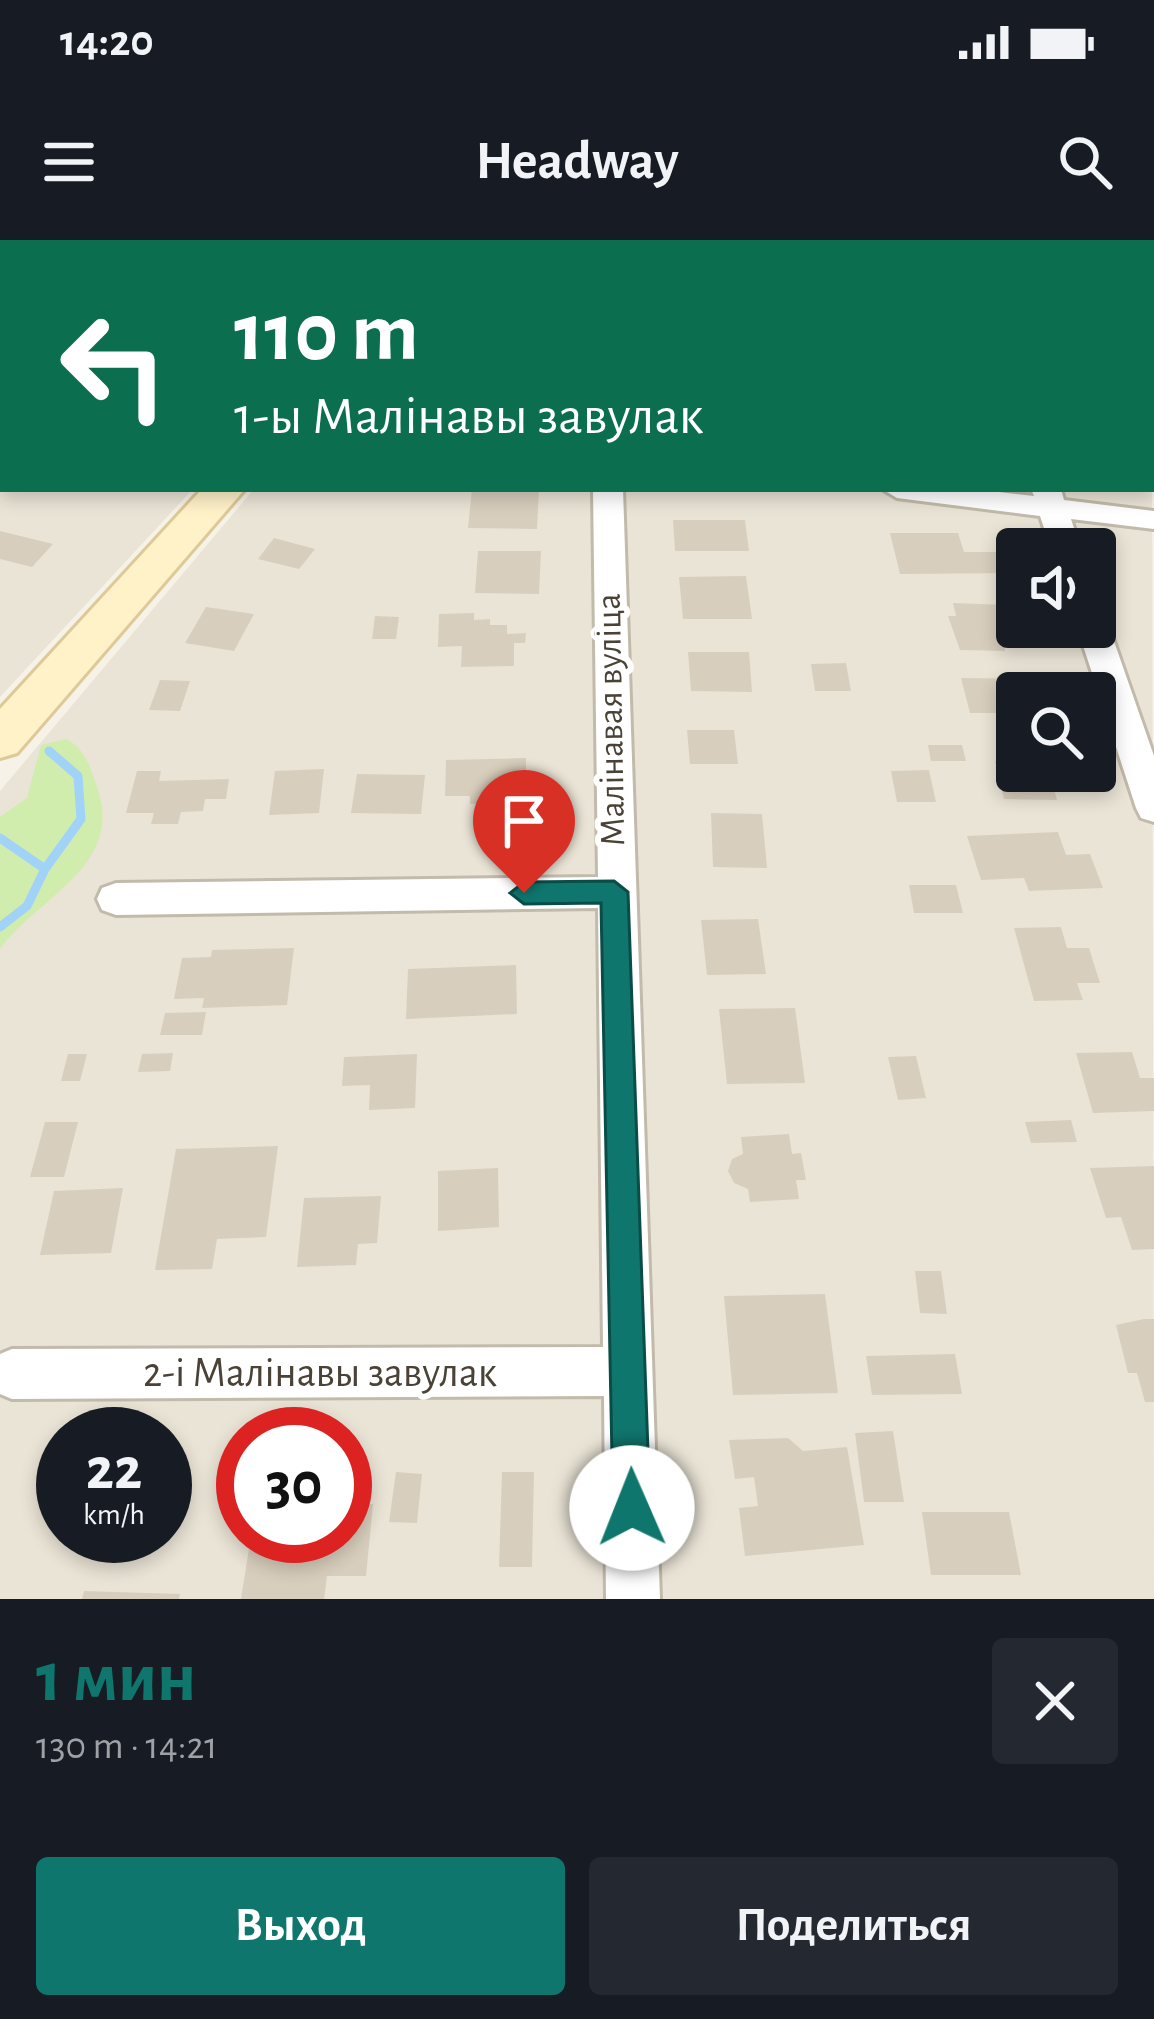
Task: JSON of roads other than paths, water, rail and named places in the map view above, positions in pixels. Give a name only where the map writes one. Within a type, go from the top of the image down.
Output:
[{"type":"main road","points":[[0,740],[222,492]]},
{"type":"street","name":"Малінавая вуліца","points":[[608,492],[633,1599]]},
{"type":"street","points":[[943,492],[1049,499],[1154,520]]},
{"type":"street","points":[[1049,499],[1059,528]]},
{"type":"street","points":[[1100,648],[1154,808]]},
{"type":"street","points":[[116,899],[614,892]]},
{"type":"street","name":"2-і Малінавы завулак","points":[[12,1374],[628,1371]]},
{"type":"waterway","points":[[45,869],[81,819],[78,776],[49,751]]},
{"type":"waterway","points":[[0,838],[45,869]]},
{"type":"waterway","points":[[0,927],[27,906],[45,869]]}]
